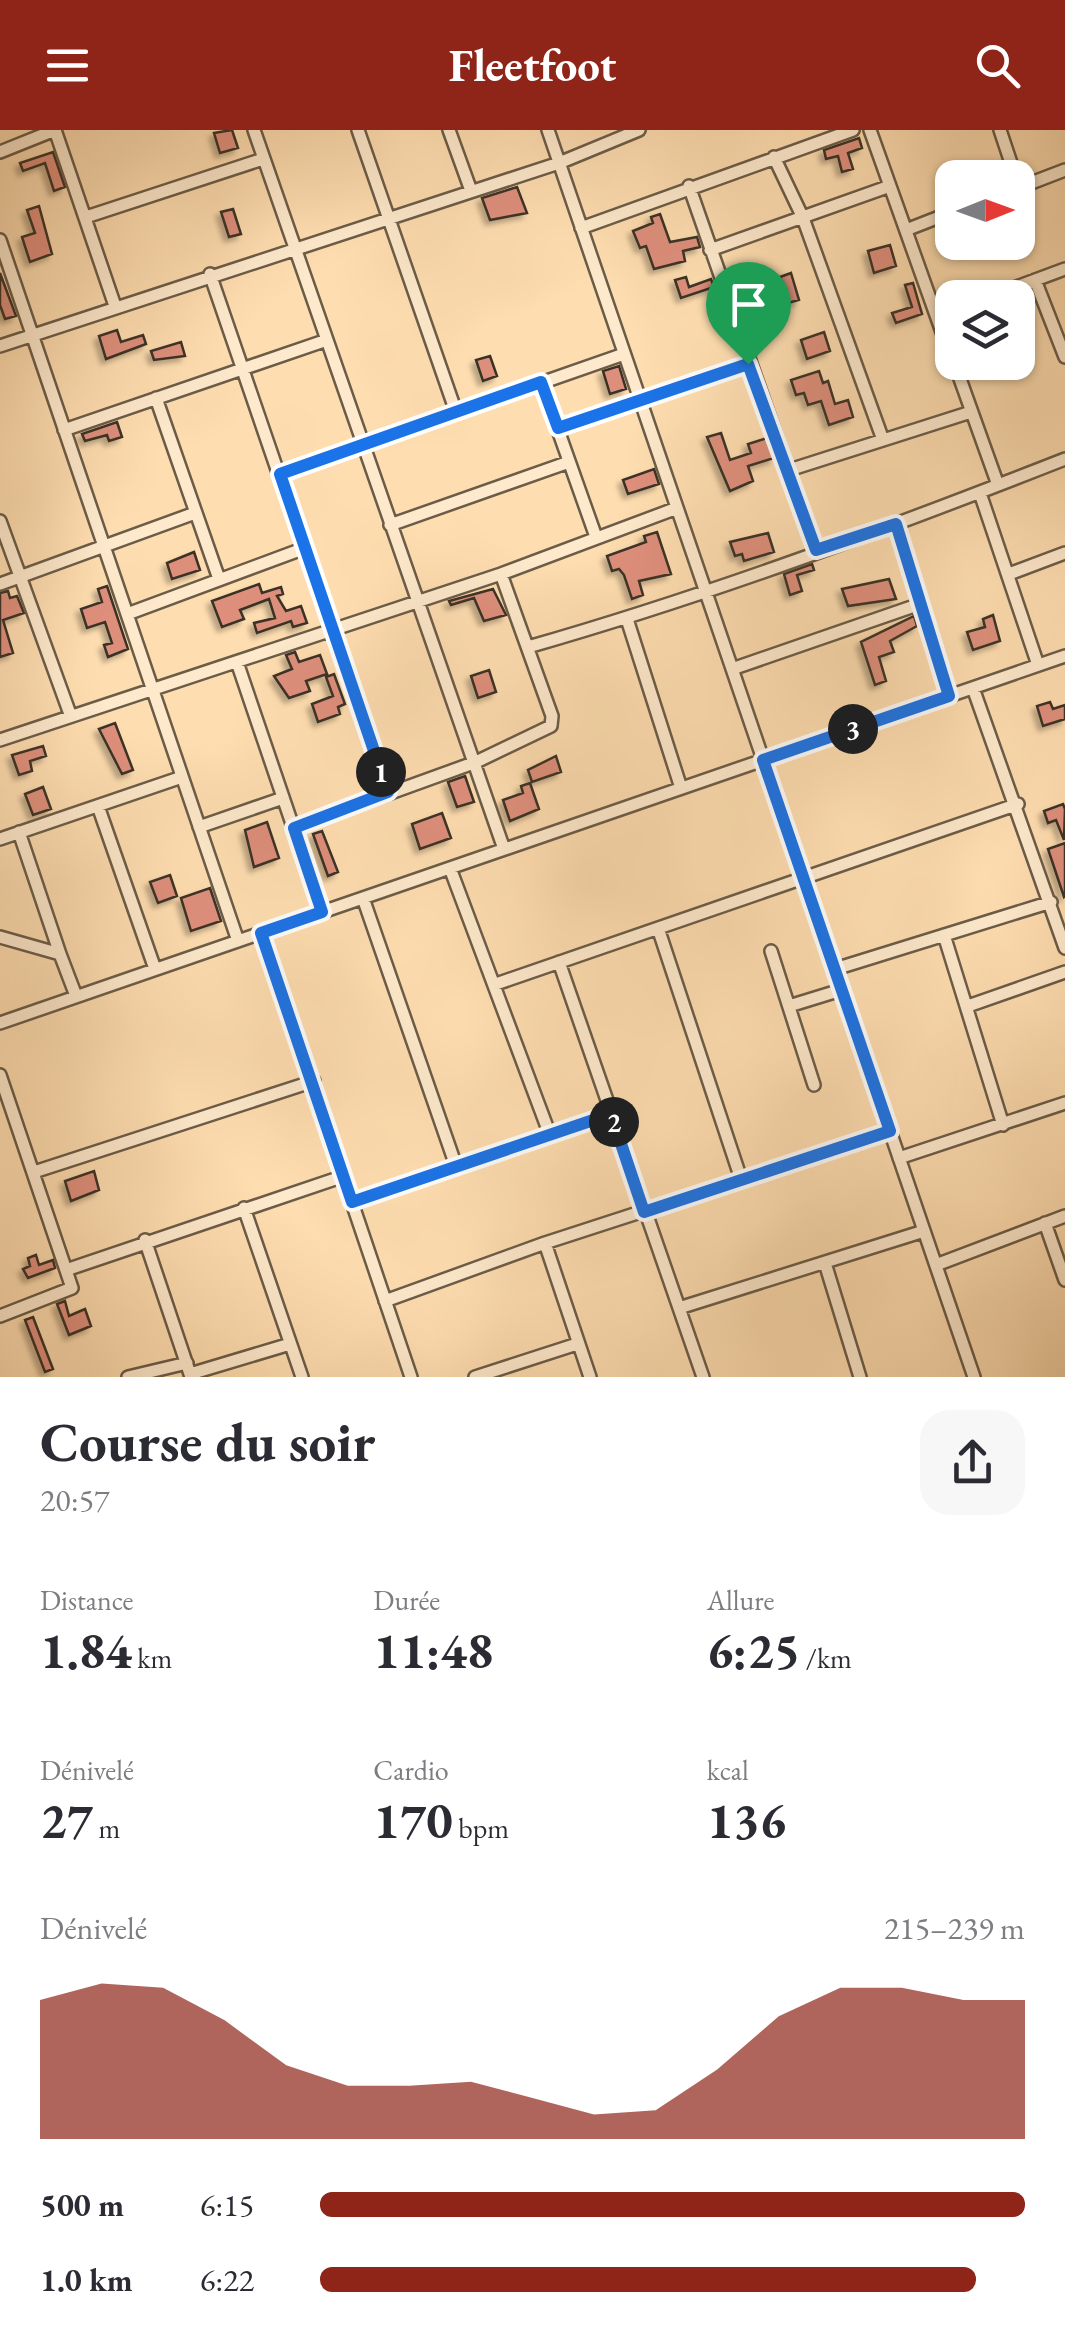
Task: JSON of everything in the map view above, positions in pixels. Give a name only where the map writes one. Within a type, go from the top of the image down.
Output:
[{"type":"street","points":[[0,152],[55,130],[115,306]]},
{"type":"street","points":[[254,130],[324,341],[504,849]]},
{"type":"street","points":[[358,130],[385,218],[456,412]]},
{"type":"street","points":[[449,130],[470,188]]},
{"type":"street","points":[[548,130],[974,1377]]},
{"type":"street","points":[[0,346],[470,188],[559,163],[638,130]]},
{"type":"street","points":[[802,130],[809,145]]},
{"type":"street","points":[[581,228],[853,130]]},
{"type":"street","points":[[870,130],[935,310]]},
{"type":"street","points":[[1000,130],[1010,160]]},
{"type":"street","points":[[774,157],[803,218],[883,440]]},
{"type":"street","points":[[86,216],[262,159]]},
{"type":"street","points":[[1035,178],[1065,170]]},
{"type":"street","points":[[689,186],[816,550]]},
{"type":"street","points":[[710,250],[890,186]]},
{"type":"street","points":[[906,230],[935,219]]},
{"type":"street","points":[[0,240],[130,613],[238,940]]},
{"type":"street","points":[[1065,268],[1035,280],[1065,357]]},
{"type":"street","points":[[210,274],[388,792]]},
{"type":"street","points":[[64,430],[324,341]]},
{"type":"street","points":[[280,474],[624,354]]},
{"type":"street","points":[[558,428],[748,364]]},
{"type":"street","points":[[960,380],[998,485]]},
{"type":"street","points":[[541,382],[596,537]]},
{"type":"street","points":[[156,398],[219,580]]},
{"type":"street","points":[[786,471],[971,412]]},
{"type":"street","points":[[528,647],[627,619],[896,524],[1065,459]]},
{"type":"street","points":[[390,524],[569,462]]},
{"type":"street","points":[[980,492],[1038,665]]},
{"type":"street","points":[[0,740],[417,603],[677,508]]},
{"type":"street","points":[[0,584],[196,513]]},
{"type":"street","points":[[0,521],[70,714]]},
{"type":"street","points":[[896,524],[949,696]]},
{"type":"street","points":[[130,613],[305,548]]},
{"type":"street","points":[[1009,574],[1065,554]]},
{"type":"street","points":[[294,828],[476,762],[551,726],[501,574]]},
{"type":"street","points":[[732,669],[920,604]]},
{"type":"street","points":[[627,619],[681,788]]},
{"type":"street","points":[[0,1023],[1038,665],[1064,661]]},
{"type":"street","points":[[237,662],[322,912]]},
{"type":"street","points":[[973,688],[1018,804],[1065,948]]},
{"type":"street","points":[[0,840],[182,777]]},
{"type":"street","points":[[199,827],[283,798]]},
{"type":"street","points":[[496,984],[802,875],[1018,804]]},
{"type":"street","points":[[98,806],[155,969]]},
{"type":"street","points":[[19,832],[76,996]]},
{"type":"street","points":[[450,868],[550,1135]]},
{"type":"street","points":[[362,898],[456,1166]]},
{"type":"street","points":[[834,970],[1051,902]]},
{"type":"street","points":[[658,928],[741,1179]]},
{"type":"street","points":[[261,933],[314,1080],[410,1377]]},
{"type":"street","points":[[944,936],[1003,1124]]},
{"type":"street","points":[[0,938],[60,954]]},
{"type":"street","points":[[771,951],[814,1085]]},
{"type":"street","points":[[559,962],[703,1377]]},
{"type":"street","points":[[968,1006],[1065,972]]},
{"type":"street","points":[[789,1006],[842,990]]},
{"type":"street","points":[[0,1074],[70,1291],[0,1316]]},
{"type":"street","points":[[34,1172],[314,1080]]},
{"type":"street","points":[[899,1158],[1065,1102]]},
{"type":"street","points":[[352,1202],[611,1114]]},
{"type":"street","points":[[384,1302],[545,1243],[890,1131]]},
{"type":"street","points":[[66,1270],[145,1240],[344,1176]]},
{"type":"street","points":[[244,1208],[302,1377]]},
{"type":"street","points":[[936,1266],[1065,1216]]},
{"type":"street","points":[[1046,1223],[1065,1280]]},
{"type":"street","points":[[678,1308],[924,1231]]},
{"type":"street","points":[[145,1240],[190,1372]]},
{"type":"street","points":[[545,1243],[590,1377]]},
{"type":"street","points":[[825,1262],[860,1377]]},
{"type":"street","points":[[128,1377],[190,1372],[290,1344]]},
{"type":"street","points":[[475,1377],[577,1344]]},
{"type":"building","points":[[232,130],[238,148],[220,153],[214,133]]},
{"type":"building","points":[[859,138],[862,148],[848,153],[853,169],[842,172],[838,156],[826,159],[824,150]]},
{"type":"building","points":[[53,152],[65,187],[54,191],[45,163],[23,171],[20,163]]},
{"type":"building","points":[[517,187],[527,213],[490,220],[482,198]]},
{"type":"building","points":[[39,206],[52,254],[30,262],[22,237],[35,233],[27,210]]},
{"type":"building","points":[[233,209],[241,234],[229,237],[221,212]]},
{"type":"building","points":[[660,214],[670,242],[697,237],[700,247],[683,251],[685,261],[654,269],[646,246],[640,248],[633,231],[653,223],[651,217]]},
{"type":"building","points":[[890,245],[896,266],[874,273],[868,251]]},
{"type":"building","points":[[0,273],[16,316],[5,319],[0,305]]},
{"type":"building","points":[[791,273],[799,300],[788,303],[780,277]]},
{"type":"building","points":[[686,277],[689,287],[711,279],[714,287],[681,298],[675,280]]},
{"type":"building","points":[[913,283],[922,314],[896,323],[892,313],[912,307],[905,285]]},
{"type":"building","points":[[117,330],[121,342],[143,335],[146,344],[106,359],[99,336]]},
{"type":"building","points":[[824,332],[830,351],[807,359],[801,340]]},
{"type":"building","points":[[181,342],[185,356],[154,360],[151,351]]},
{"type":"building","points":[[490,356],[497,376],[483,381],[476,360]]},
{"type":"building","points":[[619,366],[626,389],[610,394],[603,371]]},
{"type":"building","points":[[819,371],[823,383],[828,381],[835,404],[848,400],[853,417],[829,425],[821,401],[808,405],[804,393],[796,395],[791,380]]},
{"type":"building","points":[[117,422],[122,437],[109,441],[107,435],[85,441],[82,434]]},
{"type":"building","points":[[721,433],[730,460],[751,453],[748,444],[767,438],[774,458],[748,466],[753,481],[730,491],[707,437]]},
{"type":"building","points":[[654,469],[659,484],[628,494],[623,480]]},
{"type":"building","points":[[657,532],[671,574],[639,581],[643,595],[632,599],[624,575],[619,569],[612,571],[607,556],[646,542],[644,536]]},
{"type":"building","points":[[768,533],[774,552],[744,561],[742,554],[735,556],[730,542]]},
{"type":"building","points":[[194,552],[200,570],[172,579],[167,563]]},
{"type":"building","points":[[812,564],[814,570],[797,575],[802,591],[790,595],[784,574]]},
{"type":"building","points":[[889,579],[896,599],[848,606],[842,589]]},
{"type":"building","points":[[259,584],[262,593],[281,587],[283,594],[277,596],[286,611],[301,606],[307,623],[293,627],[291,621],[257,633],[254,623],[275,618],[269,599],[240,610],[244,619],[222,627],[212,601]]},
{"type":"building","points":[[107,586],[128,649],[108,657],[104,645],[112,643],[105,622],[87,628],[81,609],[102,602],[98,589]]},
{"type":"building","points":[[493,589],[506,615],[484,621],[474,598],[451,605],[449,601]]},
{"type":"building","points":[[8,591],[10,598],[17,596],[24,613],[3,620],[13,653],[0,657],[0,593]]},
{"type":"building","points":[[993,615],[1000,641],[973,650],[967,632],[985,627],[983,619]]},
{"type":"building","points":[[914,616],[917,626],[890,641],[894,652],[879,657],[886,681],[875,685],[861,642]]},
{"type":"building","points":[[295,652],[299,662],[320,655],[327,674],[306,681],[310,691],[289,698],[274,676],[292,669],[286,655]]},
{"type":"building","points":[[489,670],[496,692],[478,698],[471,676]]},
{"type":"building","points":[[334,674],[345,704],[338,707],[340,714],[318,722],[312,704],[333,696],[326,677]]},
{"type":"building","points":[[1050,702],[1053,709],[1065,705],[1065,719],[1043,726],[1037,706]]},
{"type":"building","points":[[115,723],[133,770],[122,774],[99,729]]},
{"type":"building","points":[[43,746],[46,756],[30,761],[32,771],[19,775],[12,755]]},
{"type":"building","points":[[556,756],[561,772],[532,782],[528,770]]},
{"type":"building","points":[[465,776],[474,802],[457,807],[448,782]]},
{"type":"building","points":[[530,783],[539,809],[510,821],[503,800],[523,793],[521,786]]},
{"type":"building","points":[[43,787],[51,809],[33,815],[25,794]]},
{"type":"building","points":[[1063,804],[1064,840],[1056,820],[1048,823],[1044,811]]},
{"type":"building","points":[[442,813],[451,838],[420,849],[412,824]]},
{"type":"building","points":[[267,822],[279,858],[254,867],[245,830]]},
{"type":"building","points":[[322,831],[338,872],[328,876],[313,834]]},
{"type":"building","points":[[1065,843],[1065,896],[1064,897],[1048,849]]},
{"type":"building","points":[[170,875],[177,896],[158,903],[150,882]]},
{"type":"building","points":[[210,888],[221,921],[191,931],[181,898]]},
{"type":"building","points":[[94,1171],[99,1190],[71,1201],[65,1181]]},
{"type":"building","points":[[36,1255],[39,1265],[53,1260],[55,1268],[28,1278],[23,1269],[30,1266],[28,1258]]},
{"type":"building","points":[[65,1301],[69,1316],[85,1309],[91,1326],[69,1335],[57,1304]]},
{"type":"building","points":[[33,1317],[53,1369],[45,1372],[25,1320]]},
{"type":"route","points":[[748,364],[816,550],[896,524],[949,696],[763,760],[890,1131],[644,1212],[611,1114],[352,1202],[314,1080],[261,933],[322,912],[294,828],[388,792],[280,474],[363,448],[541,382],[558,428],[748,364]]}]
